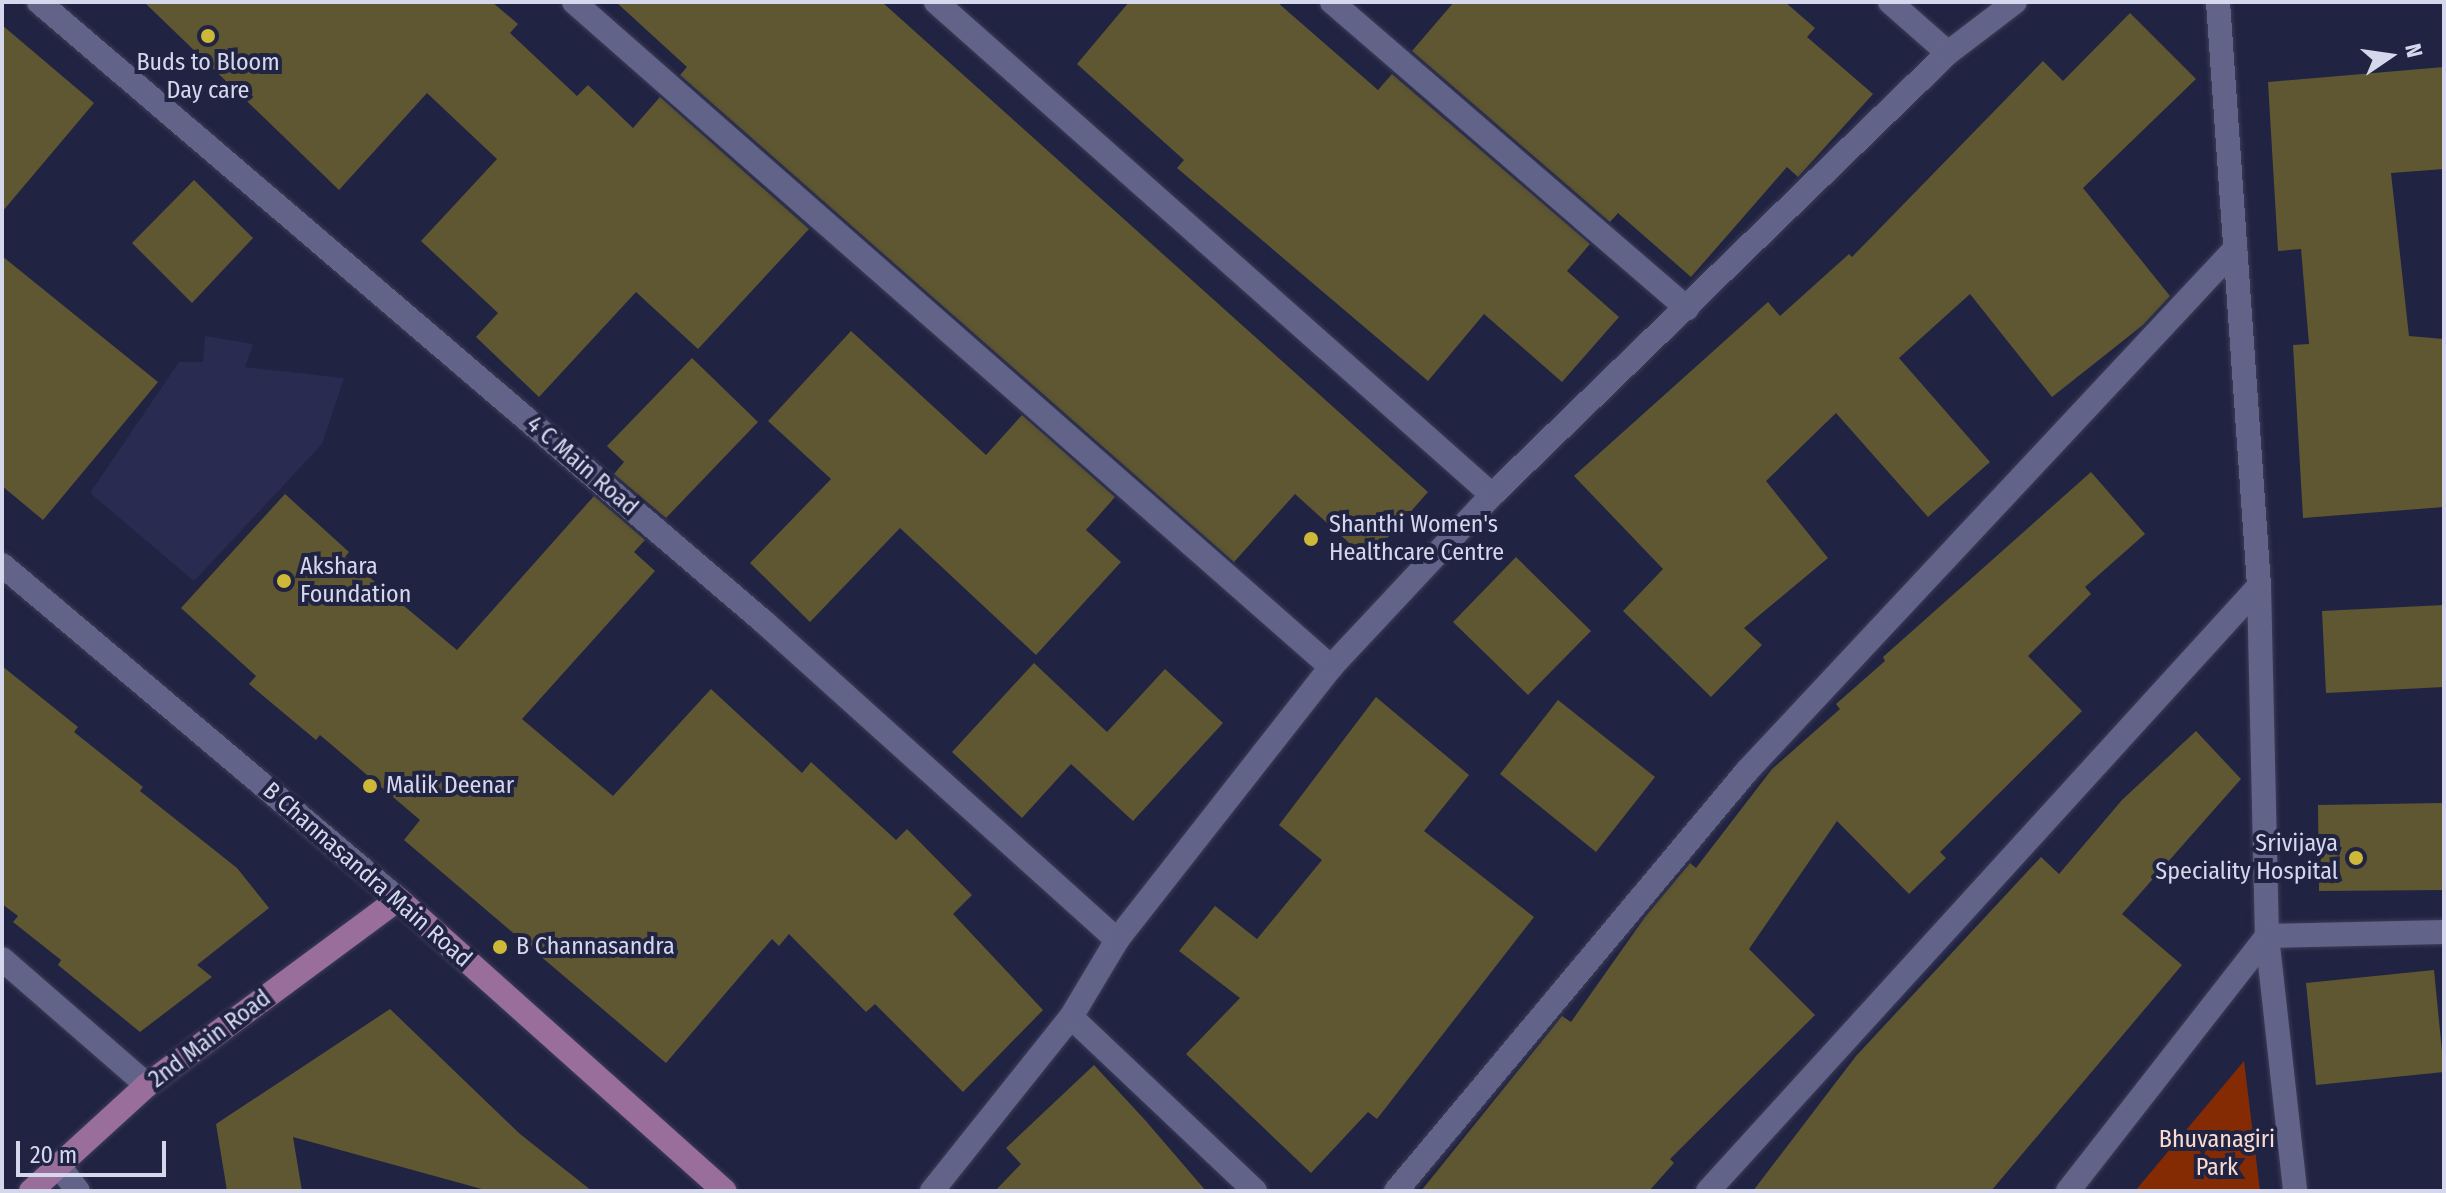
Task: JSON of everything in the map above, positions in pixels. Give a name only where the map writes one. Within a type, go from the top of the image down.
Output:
[{"type":"main road","name":"2nd Main Road","points":[[31,1191],[147,1085],[398,899]]},
{"type":"main road","name":"B Channasandra Main Road","points":[[398,899],[725,1191]]},
{"type":"street","name":"4 C Main Road","points":[[39,2],[764,622],[1117,940]]},
{"type":"street","points":[[574,2],[1331,667]]},
{"type":"street","points":[[936,2],[1492,495]]},
{"type":"street","points":[[1332,2],[1687,308]]},
{"type":"street","points":[[1890,2],[1948,53]]},
{"type":"street","points":[[932,1191],[1071,1017],[1117,940],[1331,667],[1492,495],[1948,53],[2015,2]]},
{"type":"street","points":[[2218,2],[2259,586],[2267,936],[2295,1191]]},
{"type":"street","points":[[1396,1191],[1747,771],[2235,249]]},
{"type":"street","name":"B Channasandra Main Road","points":[[2,565],[398,899]]},
{"type":"street","points":[[1708,1191],[2259,586]]},
{"type":"street","points":[[2267,936],[2444,932]]},
{"type":"street","points":[[2068,1191],[2267,936]]},
{"type":"street","points":[[2,959],[147,1085]]},
{"type":"street","points":[[1071,1017],[1255,1191]]},
{"type":"street","points":[[59,1166],[78,1191]]},
{"type":"shaded area","points":[[205,336],[253,344],[245,367],[344,378],[322,444],[194,581],[90,493],[179,362],[203,362]]},
{"type":"green space","name":"Bhuvanagiri Park","points":[[2244,1061],[2260,1191],[2135,1191]]},
{"type":"building","points":[[144,2],[492,2],[518,24],[510,33],[577,96],[588,85],[633,128],[660,97],[809,229],[698,349],[636,292],[539,397],[476,337],[498,313],[421,241],[497,159],[427,93],[339,190]]},
{"type":"building","points":[[616,2],[882,2],[1428,492],[1368,560],[1295,494],[1234,562],[680,75],[687,67]]},
{"type":"building","points":[[1129,2],[1277,2],[1378,90],[1392,74],[1590,244],[1567,271],[1619,317],[1562,382],[1484,314],[1428,381],[1177,168],[1184,160],[1077,64]]},
{"type":"building","points":[[1454,2],[1785,2],[1815,28],[1807,37],[1873,94],[1798,177],[1787,167],[1691,277],[1618,213],[1610,222],[1412,51]]},
{"type":"building","points":[[2130,13],[2196,79],[2083,188],[2170,296],[2143,325],[2052,397],[1970,294],[1899,358],[1990,462],[1928,517],[1836,413],[1766,481],[1828,558],[1744,628],[1762,645],[1711,697],[1623,611],[1663,569],[1574,476],[1768,302],[1780,316],[1849,254],[1852,257],[2043,61],[2063,81]]},
{"type":"building","points":[[2,25],[94,103],[2,212]]},
{"type":"building","points":[[2444,67],[2444,169],[2391,173],[2409,336],[2444,339],[2444,507],[2303,518],[2293,345],[2309,344],[2301,249],[2278,251],[2268,82]]},
{"type":"building","points":[[194,180],[253,238],[192,303],[132,243]]},
{"type":"building","points":[[2,256],[158,382],[43,520],[2,486]]},
{"type":"building","points":[[851,331],[986,455],[1022,415],[1115,497],[1086,530],[1121,562],[1036,655],[900,528],[810,622],[750,563],[831,479],[768,421]]},
{"type":"building","points":[[692,358],[758,422],[666,518],[614,474],[624,462],[607,446]]},
{"type":"building","points":[[2091,472],[2145,534],[2085,587],[2091,594],[2028,656],[2082,711],[1940,852],[1946,858],[1909,894],[1837,821],[1749,949],[1815,1015],[1670,1159],[1674,1163],[1649,1191],[1421,1191],[1562,1016],[1571,1022],[1645,917],[1690,863],[1696,868],[1772,769],[1840,709],[1836,704],[1885,661],[1883,657]]},
{"type":"building","points":[[285,494],[349,552],[345,557],[457,650],[594,496],[645,540],[634,552],[655,571],[522,719],[613,796],[711,689],[802,773],[811,762],[896,840],[907,829],[972,895],[953,914],[1043,1010],[963,1092],[875,1004],[866,1012],[789,934],[779,946],[772,939],[666,1063],[404,840],[420,820],[320,735],[316,740],[249,684],[256,676],[181,608]]},
{"type":"building","points":[[1516,557],[1591,631],[1528,695],[1453,622]]},
{"type":"building","points":[[2444,605],[2444,687],[2326,693],[2322,611]]},
{"type":"building","points":[[1034,663],[1107,732],[1165,669],[1223,723],[1133,821],[1071,764],[1022,818],[952,752]]},
{"type":"building","points":[[2,666],[78,727],[74,732],[143,787],[140,791],[237,868],[269,908],[197,965],[212,977],[140,1032],[58,965],[61,960],[13,922],[18,916],[2,904]]},
{"type":"building","points":[[1376,697],[1469,775],[1424,831],[1534,917],[1377,1119],[1368,1112],[1311,1173],[1186,1054],[1240,998],[1179,951],[1215,906],[1257,939],[1322,860],[1279,825]]},
{"type":"building","points":[[1558,700],[1655,777],[1596,852],[1500,774]]},
{"type":"building","points":[[2196,731],[2241,779],[2122,914],[2182,965],[1991,1191],[1753,1191],[1856,1056],[2041,857],[2059,874],[2122,800]]},
{"type":"building","points":[[2443,803],[2444,890],[2319,891],[2318,805]]},
{"type":"building","points":[[2434,970],[2444,1072],[2316,1085],[2306,983]]},
{"type":"building","points":[[390,1009],[520,1134],[592,1191],[489,1191],[293,1137],[302,1191],[227,1191],[216,1124]]},
{"type":"building","points":[[1094,1065],[1206,1191],[995,1191],[1021,1164],[1006,1148]]},
{"type":"place","name":"Buds to Bloom Day care","points":[[208,36]]},
{"type":"place","name":"Shanthi Women's Healthcare Centre","points":[[1311,539]]},
{"type":"place","name":"Akshara Foundation","points":[[284,581]]},
{"type":"place","name":"Malik Deenar","points":[[370,786]]},
{"type":"place","name":"Srivijaya Speciality Hospital","points":[[2356,858]]},
{"type":"place","name":"B Channasandra","points":[[500,947]]}]
